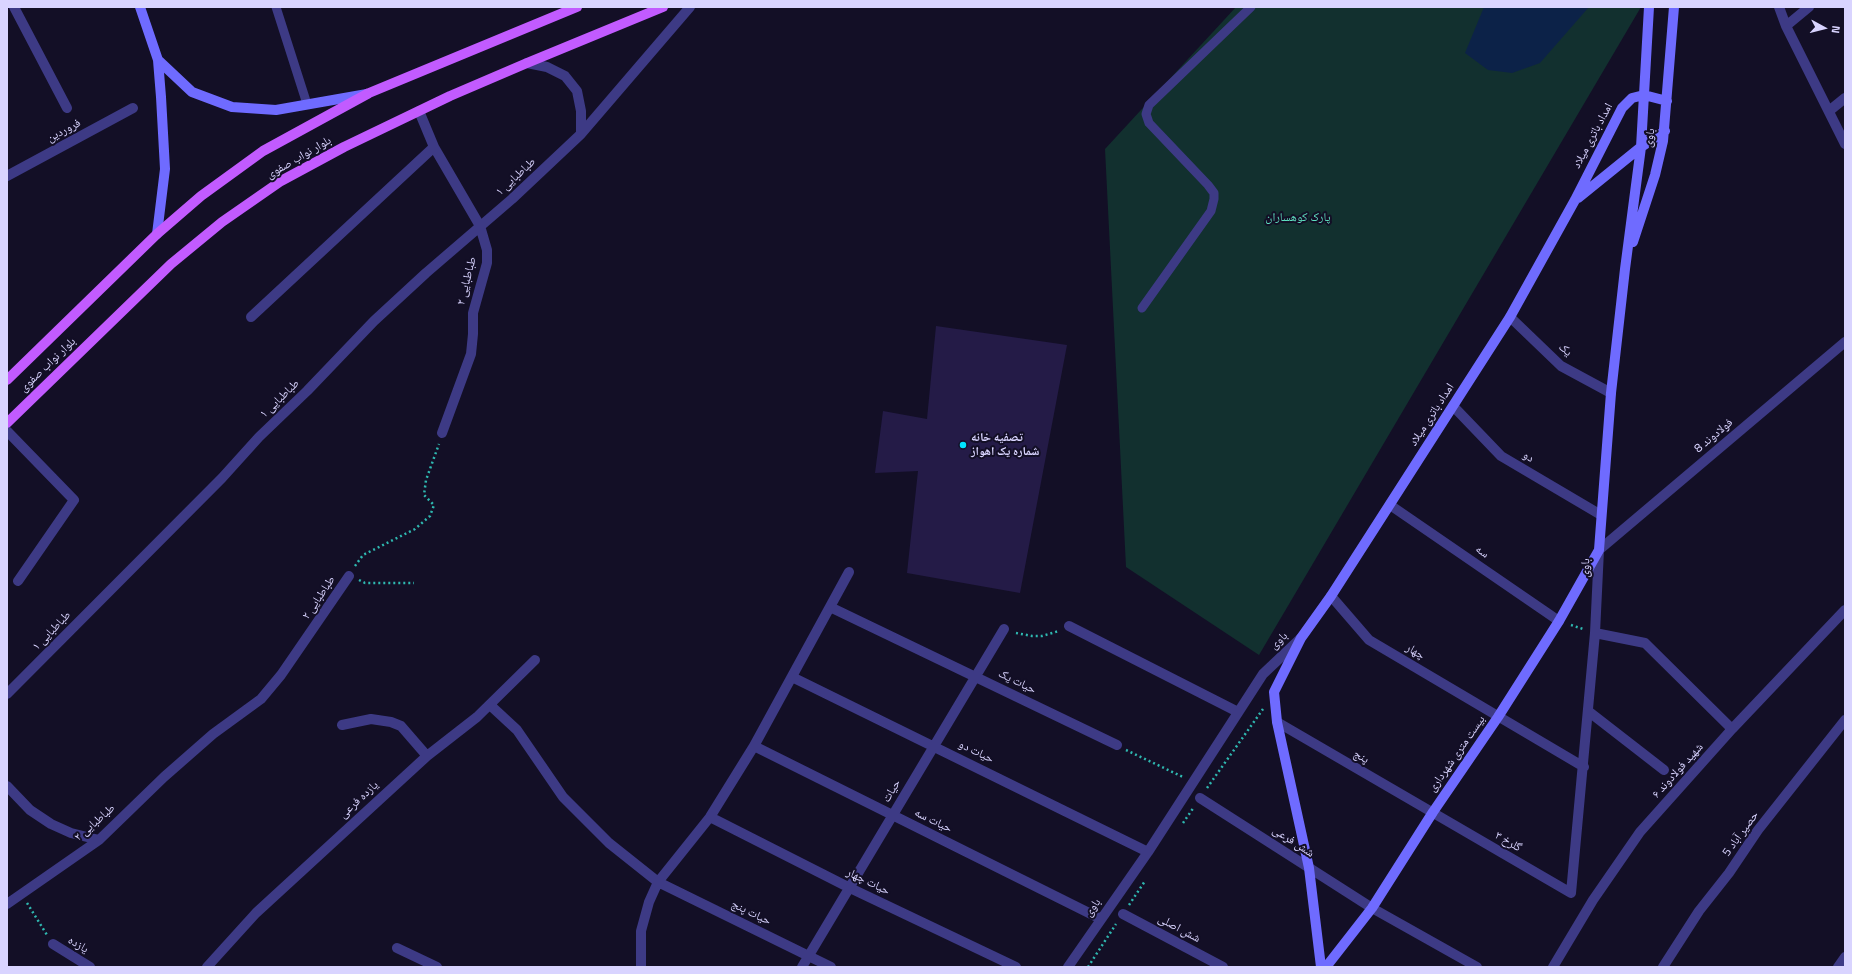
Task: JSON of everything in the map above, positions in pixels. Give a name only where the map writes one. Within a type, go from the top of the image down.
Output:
[{"type":"main road","name":"بلوار نواب صفوی","points":[[7,380],[157,234],[201,196],[263,151],[369,93],[576,7]]},
{"type":"main road","name":"بلوار نواب صفوی","points":[[7,423],[171,264],[222,222],[288,177],[344,147],[419,111],[527,63],[663,7]]},
{"type":"street","points":[[14,7],[67,108]]},
{"type":"street","points":[[140,7],[158,60],[165,169],[157,234]]},
{"type":"street","name":"طباطبایی ۱","points":[[7,694],[222,478],[259,437],[307,391],[374,321],[581,134],[690,7]]},
{"type":"street","name":"باوی","points":[[1571,893],[1584,767],[1595,633],[1601,515],[1611,393],[1641,147],[1649,7]]},
{"type":"street","name":"باوی","points":[[1625,269],[1655,175],[1665,131],[1674,7]]},
{"type":"street","points":[[1779,7],[1786,26],[1845,144]]},
{"type":"street","points":[[1786,26],[1809,7]]},
{"type":"street","points":[[158,60],[192,92],[232,107],[276,110],[369,93]]},
{"type":"street","points":[[527,63],[547,67],[565,76],[577,92],[581,111],[581,134]]},
{"type":"street","points":[[1644,95],[1667,101]]},
{"type":"street","name":"امداد باتری میلاد","points":[[1301,638],[1331,596],[1510,317],[1575,200],[1622,108],[1632,98],[1644,95]]},
{"type":"street","points":[[1829,111],[1845,98]]},
{"type":"street","name":"فروردین","points":[[7,176],[133,108]]},
{"type":"street","name":"طباطبایی ۲","points":[[419,111],[434,147],[480,226],[487,250],[487,263],[473,313],[471,354],[442,433]]},
{"type":"street","name":"امداد باتری میلاد","points":[[1575,200],[1641,147],[1665,131]]},
{"type":"street","points":[[251,317],[434,147]]},
{"type":"street","name":"یک","points":[[1510,317],[1562,366],[1611,393]]},
{"type":"street","name":"فولادوند 8","points":[[1600,550],[1845,342]]},
{"type":"street","name":"دو","points":[[1453,406],[1501,456],[1601,515]]},
{"type":"street","points":[[7,431],[74,500],[18,581]]},
{"type":"street","name":"سه","points":[[1390,505],[1559,622]]},
{"type":"street","name":"بیست متری شهرداری","points":[[1326,967],[1372,908],[1433,812],[1498,717],[1559,622],[1600,550]]},
{"type":"street","points":[[641,967],[641,931],[649,902],[658,882],[710,817],[754,746],[849,572]]},
{"type":"street","name":"طباطبایی ۲","points":[[7,904],[98,840],[164,776],[213,734],[261,699],[286,669],[349,576]]},
{"type":"street","name":"چهار","points":[[1331,596],[1369,640],[1498,717],[1529,733],[1584,767]]},
{"type":"street","name":"حیات یک","points":[[830,607],[1117,745]]},
{"type":"street","name":"شهید فولادوند ۶","points":[[1553,967],[1593,900],[1640,832],[1732,729],[1845,610]]},
{"type":"street","points":[[1069,626],[1238,712]]},
{"type":"street","name":"حیات","points":[[802,967],[1004,629]]},
{"type":"street","points":[[1595,633],[1645,642],[1732,729]]},
{"type":"street","name":"باوی","points":[[1274,692],[1301,638]]},
{"type":"street","name":"باوی","points":[[1068,967],[1148,852],[1263,674],[1301,638]]},
{"type":"street","name":"یازده فرعی","points":[[207,967],[256,913],[427,756],[490,705],[534,660]]},
{"type":"street","name":"حیات دو","points":[[792,677],[1148,852]]},
{"type":"street","points":[[1274,692],[1277,722],[1309,868],[1321,967]]},
{"type":"street","name":"حیات پنج","points":[[490,705],[518,730],[563,797],[609,843],[658,882],[832,967]]},
{"type":"street","points":[[1588,711],[1664,770]]},
{"type":"street","points":[[342,725],[371,719],[391,722],[401,726],[427,756]]},
{"type":"street","name":"حصیر آباد 5","points":[[1664,967],[1699,911],[1758,830],[1845,720]]},
{"type":"street","name":"پنج","points":[[1277,722],[1433,812]]},
{"type":"street","name":"حیات سه","points":[[754,746],[1101,920]]},
{"type":"street","points":[[7,786],[30,810],[51,824],[71,833],[98,840]]},
{"type":"street","name":"شش فرعی","points":[[1200,798],[1372,908],[1477,967]]},
{"type":"street","name":"گلرخ ۳","points":[[1433,812],[1571,893]]},
{"type":"street","name":"حیات چهار","points":[[710,817],[850,888],[1016,967]]},
{"type":"street","name":"شش اصلی","points":[[1123,914],[1222,967]]},
{"type":"street","name":"یازده","points":[[52,944],[90,967]]},
{"type":"street","points":[[397,948],[437,967]]},
{"type":"street","points":[[1838,967],[1845,957]]},
{"type":"lane","points":[[276,7],[307,104]]},
{"type":"lane","points":[[1142,308],[1211,211],[1214,199],[1214,193],[1208,185],[1149,123],[1146,114],[1149,105],[1251,7]]},
{"type":"path","name":"طباطبایی ۲","points":[[349,576],[363,555],[415,529],[430,516],[434,505],[424,495],[426,480],[442,433]]},
{"type":"path","points":[[349,576],[365,583],[414,583]]},
{"type":"path","points":[[1559,622],[1595,633]]},
{"type":"path","points":[[1004,629],[1022,635],[1032,636],[1051,634],[1069,626]]},
{"type":"path","points":[[1179,830],[1274,692]]},
{"type":"path","points":[[1117,745],[1193,781]]},
{"type":"path","points":[[1088,967],[1149,875]]},
{"type":"path","points":[[22,894],[52,944]]},
{"type":"green space","name":"پارک کوهساران","points":[[1236,7],[1641,7],[1259,655],[1126,567],[1105,149]]},
{"type":"water","points":[[1484,7],[1589,7],[1540,63],[1512,73],[1488,70],[1465,53]]},
{"type":"building","name":"تصفیه خانه شماره یک اهواز","points":[[936,326],[1067,345],[1020,593],[907,573],[918,471],[875,473],[883,411],[927,419]]},
{"type":"place","name":"تصفیه خانه شماره یک اهواز","points":[[963,445]]}]
